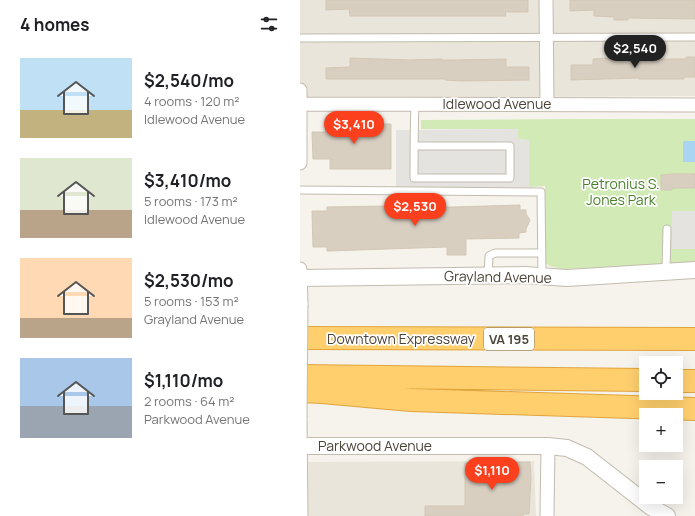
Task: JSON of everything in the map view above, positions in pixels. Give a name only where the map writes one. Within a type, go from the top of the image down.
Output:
[{"type":"highway","name":"Downtown Expressway","points":[[300,338],[695,339]]},
{"type":"highway","points":[[300,376],[639,380]]},
{"type":"highway","points":[[683,381],[695,381]]},
{"type":"highway","points":[[300,391],[411,400],[695,409]]},
{"type":"highway","points":[[300,402],[411,400]]},
{"type":"street","points":[[546,0],[547,104]]},
{"type":"street","points":[[300,90],[300,164]]},
{"type":"street","name":"Idlewood Avenue","points":[[300,104],[695,105]]},
{"type":"street","points":[[300,269],[301,516]]},
{"type":"street","name":"Grayland Avenue","points":[[300,278],[542,276],[567,278],[695,270]]},
{"type":"street","name":"Parkwood Avenue","points":[[300,446],[548,446],[568,448],[587,457],[651,507],[667,516]]},
{"type":"street","points":[[547,516],[548,446]]},
{"type":"lane","points":[[300,38],[695,37]]},
{"type":"lane","points":[[414,191],[415,104]]},
{"type":"lane","points":[[414,146],[510,146],[510,192]]},
{"type":"lane","points":[[414,178],[510,178]]},
{"type":"lane","points":[[300,190],[541,192],[542,276]]},
{"type":"lane","points":[[666,229],[666,271]]},
{"type":"lane","points":[[488,276],[489,256],[494,253],[541,253]]},
{"type":"shaded area","points":[[300,0],[695,0],[695,96],[300,98]]},
{"type":"shaded area","points":[[518,129],[518,139],[529,140],[529,187],[396,187],[396,130]]},
{"type":"shaded area","points":[[672,211],[695,211],[695,249],[672,249]]},
{"type":"shaded area","points":[[534,461],[536,516],[300,516],[300,462]]},
{"type":"green space","name":"Petronius S. Jones Park","points":[[695,119],[695,263],[563,269],[549,266],[546,263],[545,186],[529,187],[529,140],[518,139],[518,129],[421,129],[421,120]]},
{"type":"water","points":[[683,141],[695,141],[695,162],[683,162]]},
{"type":"building","points":[[326,0],[528,0],[528,12],[505,12],[506,16],[350,16],[349,9],[326,10]]},
{"type":"building","points":[[570,0],[695,0],[695,19],[628,18],[628,20],[614,20],[614,17],[594,16],[594,10],[570,11]]},
{"type":"building","points":[[637,56],[637,59],[686,59],[686,57],[695,57],[695,77],[684,77],[684,79],[639,78],[571,80],[571,65],[593,65],[593,59]]},
{"type":"building","points":[[350,58],[410,60],[506,59],[506,67],[529,67],[529,80],[461,81],[445,79],[326,79],[326,68],[350,67]]},
{"type":"building","points":[[380,119],[381,124],[391,124],[391,169],[330,169],[330,159],[313,159],[312,132],[326,132],[325,121]]},
{"type":"building","points":[[695,174],[695,188],[672,188],[672,190],[661,190],[661,175]]},
{"type":"building","points":[[520,205],[520,210],[526,210],[526,214],[530,220],[526,232],[519,233],[519,238],[466,239],[466,255],[447,255],[447,247],[327,251],[327,247],[313,247],[312,211],[327,211],[327,207],[385,206],[385,209]]},
{"type":"building","points":[[530,462],[531,478],[529,514],[523,514],[523,516],[425,516],[425,506],[465,506],[465,463]]}]
